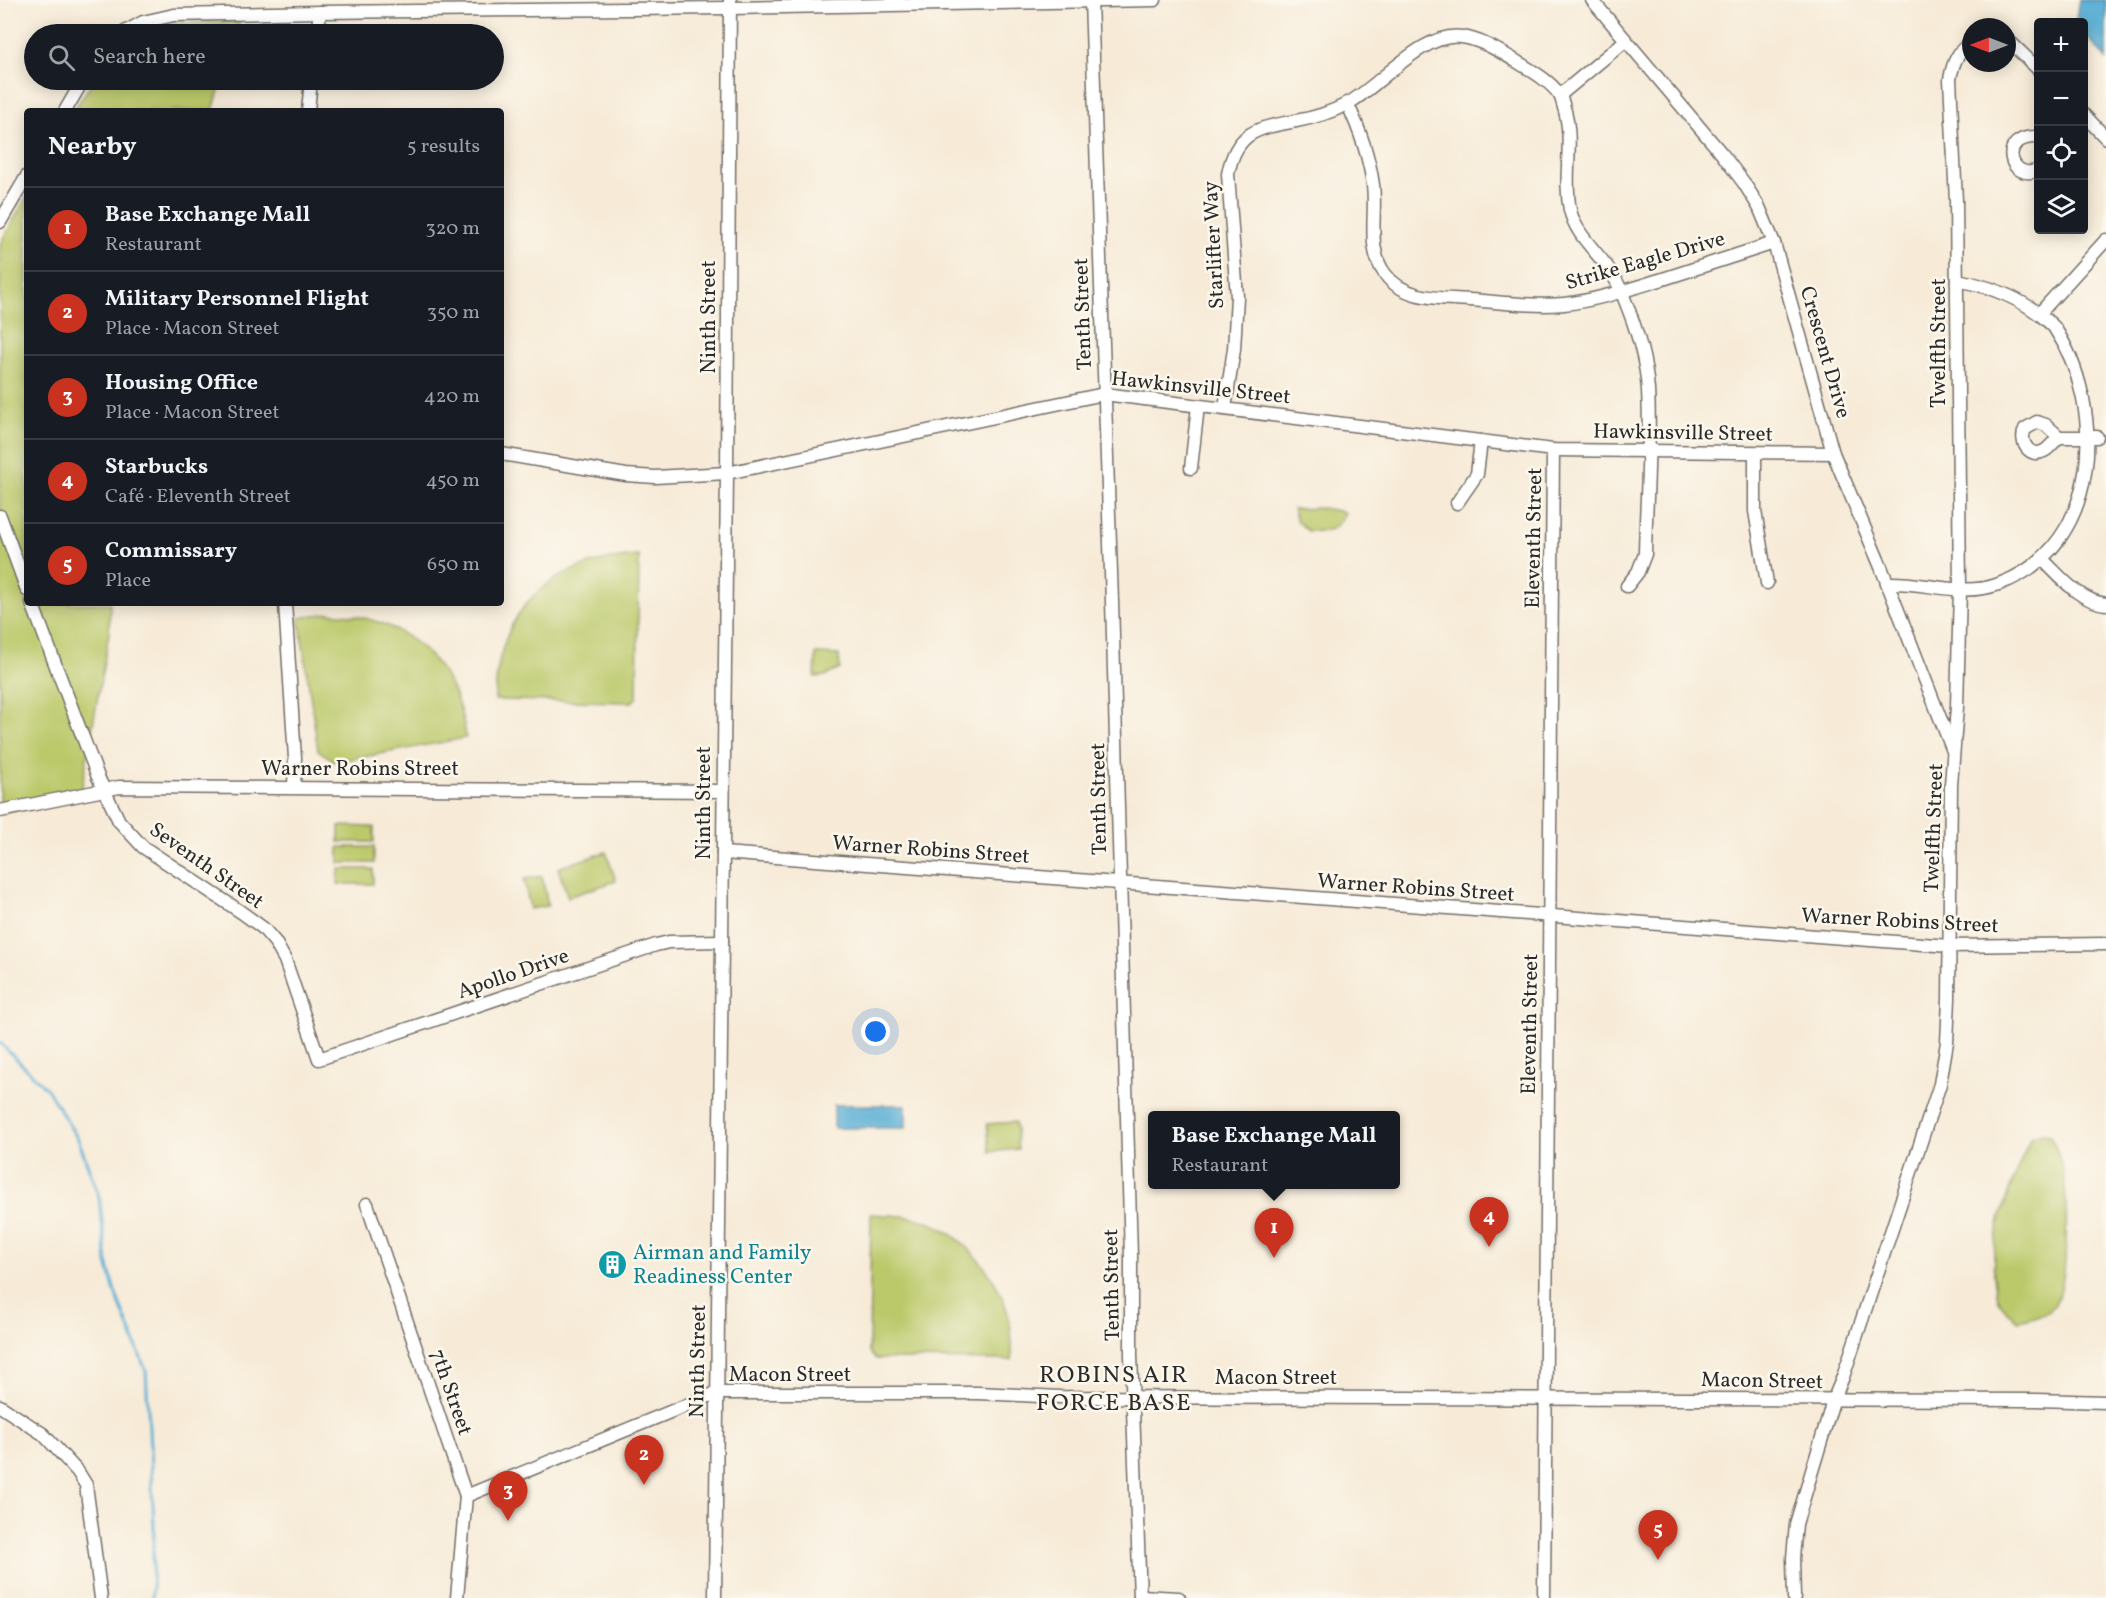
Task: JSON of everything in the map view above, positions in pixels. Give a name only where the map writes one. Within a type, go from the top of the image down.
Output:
[{"type":"street","points":[[138,24],[174,15],[730,4],[1155,0]]},
{"type":"street","name":"Crescent Drive","points":[[1592,0],[1722,154],[1759,207],[1774,243],[1833,453],[1954,755]]},
{"type":"street","name":"Tenth Street","points":[[1091,1],[1112,601],[1140,1597]]},
{"type":"street","name":"Ninth Street","points":[[715,1598],[730,4]]},
{"type":"street","points":[[318,24],[320,12]]},
{"type":"street","name":"Starlifter Way","points":[[1225,408],[1234,349],[1237,297],[1228,174],[1231,158],[1245,138],[1259,128],[1320,115],[1347,103],[1424,46],[1440,38],[1461,36],[1487,45],[1527,68],[1560,95]]},
{"type":"street","points":[[1625,40],[1560,95],[1570,136],[1568,189],[1570,210],[1576,227],[1612,274],[1622,292],[1632,316],[1648,389],[1645,554],[1638,572],[1627,586]]},
{"type":"street","points":[[2016,48],[2034,65]]},
{"type":"street","name":"Twelfth Street","points":[[1794,1598],[1793,1558],[1796,1524],[1833,1401],[1940,1084],[1947,1042],[1951,785],[1960,589],[1956,201],[1950,79],[1953,62],[1962,49]]},
{"type":"street","points":[[67,108],[77,90]]},
{"type":"street","points":[[308,108],[310,90]]},
{"type":"street","name":"Strike Eagle Drive","points":[[1347,103],[1360,130],[1369,158],[1377,260],[1384,273],[1394,284],[1405,291],[1426,297],[1544,304],[1577,302],[1622,292],[1774,243]]},
{"type":"street","points":[[2088,120],[2106,138]]},
{"type":"street","points":[[2034,137],[2020,139],[2011,154],[2014,165],[2019,169],[2030,173],[2034,172]]},
{"type":"street","points":[[0,222],[24,181]]},
{"type":"street","points":[[2039,314],[2106,240]]},
{"type":"street","points":[[1887,583],[1904,582],[1928,587],[1960,589],[1985,588],[2014,578],[2042,559],[2065,535],[2080,512],[2092,483],[2096,463],[2096,405],[2085,374],[2070,347],[2039,314],[2019,300],[1999,291],[1957,280]]},
{"type":"street","name":"Hawkinsville Street","points":[[504,455],[626,475],[655,477],[727,473],[1104,394],[1553,450],[1833,453]]},
{"type":"street","points":[[1191,468],[1198,406]]},
{"type":"street","points":[[2059,437],[2097,437]]},
{"type":"street","points":[[1457,503],[1477,474],[1481,441]]},
{"type":"street","name":"Eleventh Street","points":[[1544,1598],[1553,450]]},
{"type":"street","points":[[1755,453],[1755,511],[1767,583]]},
{"type":"street","points":[[0,516],[24,582]]},
{"type":"street","points":[[2042,559],[2076,592],[2088,599],[2106,604]]},
{"type":"street","name":"Seventh Street","points":[[33,606],[103,789],[119,821],[143,847],[241,912],[263,928],[275,942],[285,960],[319,1059]]},
{"type":"street","points":[[285,606],[294,787]]},
{"type":"street","name":"Warner Robins Street","points":[[0,811],[103,789],[129,787],[723,791]]},
{"type":"street","name":"Warner Robins Street","points":[[723,853],[1949,946],[2106,944]]},
{"type":"street","name":"Apollo Drive","points":[[319,1059],[656,945],[669,942],[722,941]]},
{"type":"street","name":"7th Street","points":[[367,1204],[466,1496],[458,1598]]},
{"type":"street","name":"Macon Street","points":[[466,1496],[716,1393],[2106,1402]]},
{"type":"street","points":[[0,1406],[43,1434],[78,1472],[86,1485],[100,1598]]},
{"type":"street","points":[[1140,1597],[1179,1598]]},
{"type":"green space","points":[[240,21],[239,24],[159,24]]},
{"type":"green space","points":[[87,90],[219,90],[214,108],[75,108]]},
{"type":"green space","points":[[24,201],[24,606],[110,606],[109,633],[81,793],[0,813],[0,244]]},
{"type":"green space","points":[[1322,508],[1345,512],[1339,524],[1331,529],[1308,531],[1297,521],[1293,509]]},
{"type":"green space","points":[[639,556],[637,697],[632,702],[495,700],[498,668],[506,639],[518,615],[534,595],[554,580],[579,568],[607,560]]},
{"type":"green space","points":[[328,613],[356,616],[381,623],[403,634],[422,648],[438,665],[451,686],[466,738],[336,762],[318,750],[299,618]]},
{"type":"green space","points":[[816,654],[839,655],[840,669],[825,676],[815,677]]},
{"type":"green space","points":[[339,826],[374,827],[374,842],[339,842]]},
{"type":"green space","points":[[339,847],[374,847],[374,863],[339,863]]},
{"type":"green space","points":[[606,852],[616,881],[568,897],[558,868]]},
{"type":"green space","points":[[339,869],[373,869],[373,884],[338,884]]},
{"type":"green space","points":[[542,876],[548,906],[530,909],[524,879]]},
{"type":"green space","points":[[1015,1122],[1018,1149],[990,1152],[987,1124]]},
{"type":"green space","points":[[2041,1133],[2049,1135],[2052,1140],[2063,1172],[2066,1246],[2062,1284],[2058,1299],[2052,1308],[2035,1317],[2017,1321],[1999,1300],[1994,1281],[1996,1239],[2007,1196],[2023,1155],[2031,1137]]},
{"type":"green space","points":[[871,1214],[905,1216],[925,1221],[939,1227],[966,1246],[987,1271],[1003,1299],[1011,1331],[1012,1360],[875,1359],[869,1352]]},
{"type":"water","points":[[2079,0],[2106,0],[2106,59],[2088,38],[2088,18],[2076,18]]},
{"type":"water","points":[[834,1105],[906,1105],[906,1128],[834,1128]]},
{"type":"waterway","points":[[0,1043],[47,1089],[79,1141],[99,1197],[107,1262],[115,1292],[146,1371],[154,1526],[152,1598]]},
{"type":"place","name":"Starbucks","points":[[1489,1247]]},
{"type":"place","name":"Base Exchange Mall","points":[[1274,1258]]},
{"type":"place","name":"Airman and Family Readiness Center","points":[[612,1264]]},
{"type":"place","name":"Military Personnel Flight","points":[[644,1485]]},
{"type":"place","name":"Housing Office","points":[[508,1521]]},
{"type":"place","name":"Commissary","points":[[1658,1560]]},
{"type":"district","name":"ROBINS AIR FORCE BASE","points":[[1114,1388]]}]
